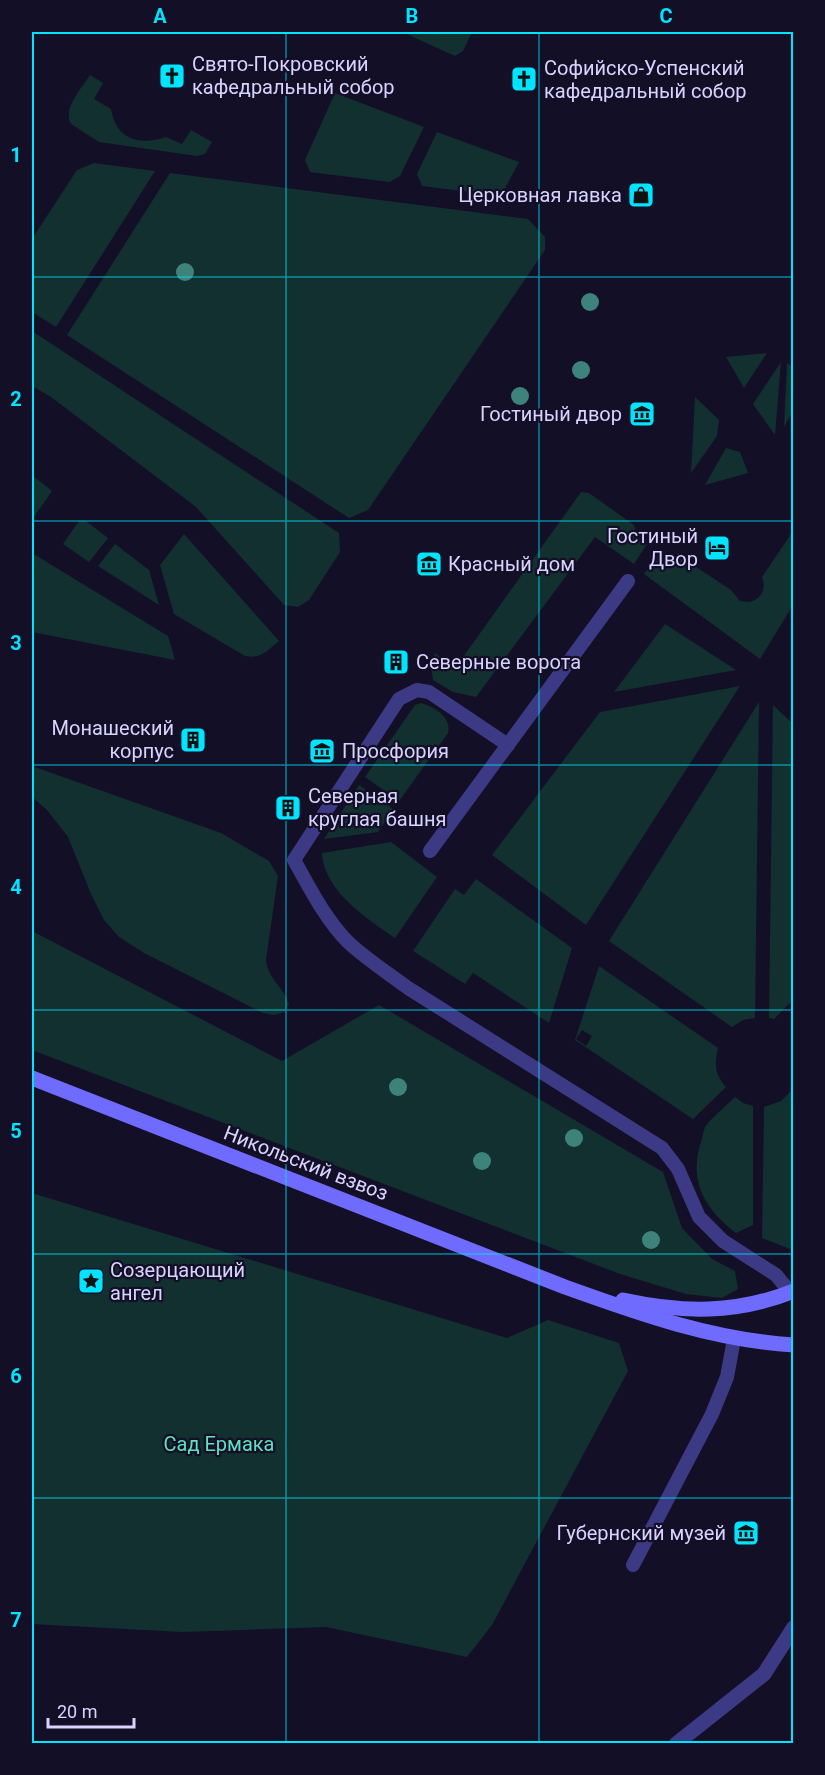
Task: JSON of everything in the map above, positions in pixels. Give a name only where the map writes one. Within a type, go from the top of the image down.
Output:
[{"type":"main road","name":"Никольский взвоз","points":[[32,1078],[565,1287]]},
{"type":"main road","points":[[565,1287],[636,1303],[709,1310],[734,1308],[792,1291]]},
{"type":"main road","points":[[565,1287],[646,1317],[735,1339],[794,1345]]},
{"type":"street","points":[[676,1743],[764,1674],[794,1627]]},
{"type":"lane","points":[[430,851],[628,581]]},
{"type":"lane","points":[[508,745],[429,692],[417,690],[399,699],[294,860],[318,903],[347,941],[408,988],[662,1148],[678,1169],[699,1217],[723,1241],[776,1275],[792,1291]]},
{"type":"lane","points":[[633,1565],[712,1414],[727,1377],[735,1339]]},
{"type":"green space","points":[[402,32],[472,32],[463,51],[455,56]]},
{"type":"green space","points":[[90,75],[103,83],[94,99],[111,109],[118,128],[124,134],[147,141],[166,137],[182,144],[191,130],[212,142],[205,154],[197,156],[99,142],[71,124],[69,112],[71,105]]},
{"type":"green space","points":[[335,93],[424,127],[400,176],[390,182],[310,172],[305,160]]},
{"type":"green space","points":[[437,132],[519,162],[503,192],[495,195],[422,186],[417,174]]},
{"type":"green space","points":[[94,163],[155,171],[56,327],[32,312],[32,239],[77,170]]},
{"type":"green space","points":[[170,173],[528,219],[545,237],[545,250],[368,510],[349,518],[67,335]]},
{"type":"green space","points":[[32,331],[339,533],[340,552],[309,600],[298,607],[284,605],[196,507],[51,397],[32,386]]},
{"type":"green space","points":[[767,353],[744,388],[726,357]]},
{"type":"green space","points":[[781,362],[775,435],[753,404]]},
{"type":"green space","points":[[787,363],[793,368],[793,411],[784,427]]},
{"type":"green space","points":[[695,397],[719,420],[717,436],[691,473]]},
{"type":"green space","points":[[726,448],[740,452],[748,473],[705,485]]},
{"type":"green space","points":[[32,475],[52,491],[32,520]]},
{"type":"green space","points":[[581,492],[589,493],[634,525],[638,536],[647,544],[634,564],[595,537],[476,697],[453,692],[433,680],[431,666],[435,653],[450,664],[458,664]]},
{"type":"green space","points":[[79,521],[86,521],[108,538],[89,562],[63,544]]},
{"type":"green space","points":[[793,531],[793,605],[760,659],[644,574],[661,553],[671,557],[678,555],[731,590],[740,601],[750,602],[762,593],[764,586],[762,577]]},
{"type":"green space","points":[[184,534],[279,641],[267,651],[260,655],[245,656],[174,614],[160,565]]},
{"type":"green space","points":[[115,544],[149,570],[159,605],[98,566]]},
{"type":"green space","points":[[32,553],[168,636],[175,660],[32,632]]},
{"type":"green space","points":[[665,624],[736,670],[614,692]]},
{"type":"green space","points":[[740,686],[586,925],[492,855],[600,712]]},
{"type":"green space","points":[[759,702],[755,1018],[743,1020],[732,1027],[609,941]]},
{"type":"green space","points":[[421,703],[432,707],[445,718],[449,728],[448,733],[399,801],[365,777],[415,705]]},
{"type":"green space","points":[[773,705],[794,725],[793,1000],[774,1019],[769,1018]]},
{"type":"green space","points":[[32,766],[221,833],[269,861],[278,876],[266,960],[267,967],[289,1004],[285,1012],[274,1015],[263,1013],[144,953],[119,937],[104,920],[68,837],[47,810],[32,797]]},
{"type":"green space","points":[[359,785],[393,809],[378,832],[324,839]]},
{"type":"green space","points":[[391,842],[437,877],[395,938],[372,922],[338,891],[330,879],[322,853]]},
{"type":"green space","points":[[476,879],[572,948],[549,1023],[473,973],[465,984],[413,951],[455,889],[464,895]]},
{"type":"green space","points":[[32,931],[282,1061],[379,1005],[663,1172],[682,1228],[712,1259],[735,1271],[738,1289],[722,1298],[686,1294],[620,1274],[32,1050]]},
{"type":"green space","points":[[599,966],[718,1048],[716,1069],[726,1087],[693,1119],[575,1040]],"holes":[[[582,1030],[592,1036],[586,1046],[576,1039]]]},
{"type":"green space","points":[[793,1089],[794,1245],[790,1249],[762,1238],[764,1107],[781,1101]]},
{"type":"green space","points":[[735,1097],[753,1106],[753,1225],[736,1233],[716,1215],[709,1205],[703,1195],[697,1172],[697,1159],[705,1127]]},
{"type":"green space","name":"Сад Ермака","points":[[32,1193],[507,1338],[548,1320],[619,1343],[628,1371],[492,1625],[467,1657],[326,1627],[182,1632],[32,1624]]},
{"type":"place","name":"Свято-Покровский кафедральный собор","points":[[172,76]]},
{"type":"place","name":"Софийско-Успенский кафедральный собор","points":[[524,79]]},
{"type":"place","name":"Церковная лавка","points":[[641,195]]},
{"type":"place","name":"Гостиный двор","points":[[642,414]]},
{"type":"place","name":"Гостиный Двор","points":[[717,548]]},
{"type":"place","name":"Красный дом","points":[[429,564]]},
{"type":"place","name":"Северные ворота","points":[[396,662]]},
{"type":"place","name":"Монашеский корпус","points":[[193,740]]},
{"type":"place","name":"Просфория","points":[[322,751]]},
{"type":"place","name":"Северная круглая башня","points":[[288,808]]},
{"type":"place","name":"Созерцающий ангел","points":[[91,1281]]},
{"type":"place","name":"Губернский музей","points":[[746,1533]]}]
